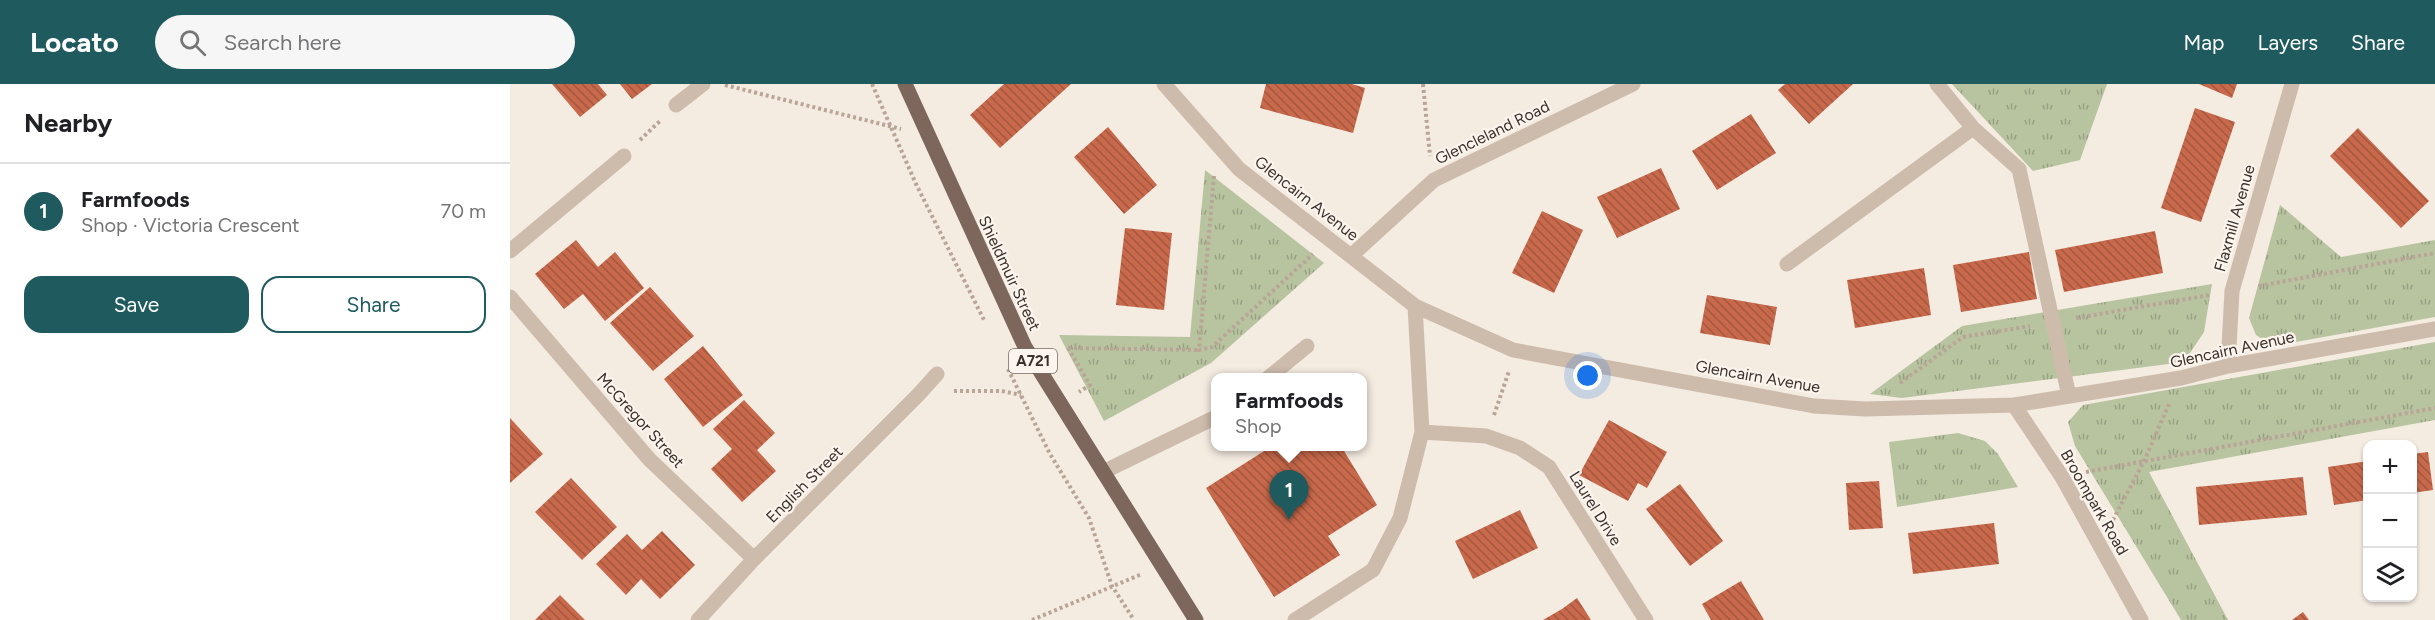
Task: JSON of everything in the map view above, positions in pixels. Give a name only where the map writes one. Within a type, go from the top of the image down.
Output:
[{"type":"main road","name":"Shieldmuir Street","points":[[905,84],[1025,347],[1196,620]]},
{"type":"street","points":[[676,105],[704,84]]},
{"type":"street","name":"Glencairn Avenue","points":[[1164,84],[1239,169],[1415,306],[1513,350],[1814,406],[1865,409],[2014,405],[2181,378],[2228,366],[2435,329]]},
{"type":"street","name":"Glencleland Road","points":[[1352,255],[1434,180],[1633,84]]},
{"type":"street","points":[[1937,84],[1973,128],[2019,169],[2069,396]]},
{"type":"street","name":"Flaxmill Avenue","points":[[2228,366],[2232,291],[2292,84]]},
{"type":"street","points":[[1787,264],[1973,128]]},
{"type":"street","points":[[510,251],[624,156]]},
{"type":"street","name":"McGregor Street","points":[[510,297],[650,459],[754,559]]},
{"type":"street","points":[[1295,620],[1373,570],[1400,518],[1422,432],[1415,306]]},
{"type":"street","points":[[1274,373],[1307,346]]},
{"type":"street","name":"English Street","points":[[698,620],[754,559],[937,374]]},
{"type":"street","name":"Broompark Road","points":[[2014,405],[2062,477],[2140,620]]},
{"type":"street","points":[[1103,472],[1211,419]]},
{"type":"street","name":"Laurel Drive","points":[[1422,432],[1486,436],[1520,448],[1550,467],[1646,620]]},
{"type":"path","points":[[721,84],[928,136]]},
{"type":"path","points":[[1423,84],[1434,180]]},
{"type":"path","points":[[624,156],[676,105]]},
{"type":"path","points":[[1199,350],[1219,146]]},
{"type":"path","points":[[1068,348],[1199,350],[1212,347],[1330,238]]},
{"type":"path","points":[[1865,409],[1963,337],[2232,291],[2435,253]]},
{"type":"path","points":[[1486,436],[1508,377],[1513,350]]},
{"type":"path","points":[[2098,543],[2115,517],[2144,461],[2181,378]]},
{"type":"path","points":[[2062,477],[2435,408]]},
{"type":"path","points":[[1032,620],[1161,566]]},
{"type":"green space","points":[[1952,84],[2107,84],[2080,160],[2033,171]]},
{"type":"green space","points":[[1205,170],[1324,263],[1211,363],[1104,421],[1059,335],[1190,337]]},
{"type":"green space","points":[[2280,205],[2341,257],[2435,240],[2435,317],[2274,346],[2256,335],[2249,318]]},
{"type":"green space","points":[[2212,284],[2204,332],[2184,362],[1902,398],[1870,394],[1962,326]]},
{"type":"green space","points":[[2435,342],[2435,420],[2149,472],[2228,620],[2181,620],[2075,446],[2068,422],[2083,405]]},
{"type":"green space","points":[[1958,433],[1985,441],[1998,454],[2018,487],[1897,507],[1889,442]]},
{"type":"building","points":[[552,84],[598,84],[607,95],[580,117]]},
{"type":"building","points":[[620,84],[652,84],[632,99]]},
{"type":"building","points":[[1004,84],[1071,84],[1000,148],[970,115]]},
{"type":"building","points":[[1266,84],[1352,84],[1365,88],[1353,133],[1260,108]]},
{"type":"building","points":[[1785,84],[1853,84],[1809,124],[1778,90]]},
{"type":"building","points":[[2199,84],[2237,84],[2232,98]]},
{"type":"building","points":[[2195,108],[2235,122],[2201,222],[2161,208]]},
{"type":"building","points":[[1751,114],[1776,153],[1717,190],[1692,151]]},
{"type":"building","points":[[1108,127],[1157,185],[1124,214],[1074,157]]},
{"type":"building","points":[[2358,128],[2429,201],[2401,228],[2330,156]]},
{"type":"building","points":[[1661,168],[1680,209],[1617,238],[1597,197]]},
{"type":"building","points":[[1542,211],[1583,230],[1554,293],[1512,273]]},
{"type":"building","points":[[1125,228],[1172,233],[1164,310],[1116,305]]},
{"type":"building","points":[[2155,231],[2163,273],[2064,292],[2055,250]]},
{"type":"building","points":[[576,240],[598,267],[615,252],[644,288],[605,321],[583,294],[564,309],[535,274]]},
{"type":"building","points":[[2029,252],[2037,299],[1961,312],[1953,265]]},
{"type":"building","points":[[1924,268],[1931,315],[1855,328],[1847,280]]},
{"type":"building","points":[[650,287],[694,336],[653,371],[610,323]]},
{"type":"building","points":[[1707,295],[1777,307],[1770,345],[1700,333]]},
{"type":"building","points":[[703,346],[743,395],[703,427],[664,379]]},
{"type":"building","points":[[744,400],[775,433],[757,450],[776,471],[742,502],[711,469],[732,449],[713,429]]},
{"type":"building","points":[[510,418],[543,454],[510,483]]},
{"type":"building","points":[[1609,420],[1667,452],[1647,488],[1638,483],[1628,501],[1579,475]]},
{"type":"building","points":[[1264,451],[1344,451],[1377,505],[1328,536],[1340,555],[1274,597],[1206,488]]},
{"type":"building","points":[[2428,452],[2433,490],[2417,492],[2417,453]]},
{"type":"building","points":[[2363,462],[2363,501],[2334,505],[2328,467]]},
{"type":"building","points":[[2303,477],[2307,515],[2199,525],[2196,487]]},
{"type":"building","points":[[571,478],[617,527],[582,560],[535,512]]},
{"type":"building","points":[[1879,481],[1883,528],[1849,530],[1846,483]]},
{"type":"building","points":[[1680,484],[1723,541],[1690,566],[1646,509]]},
{"type":"building","points":[[1520,510],[1538,548],[1473,579],[1455,541]]},
{"type":"building","points":[[1994,523],[1999,564],[1913,574],[1908,533]]},
{"type":"building","points":[[662,531],[695,565],[660,599],[641,579],[626,595],[596,564],[627,534],[642,550]]},
{"type":"building","points":[[1741,581],[1764,620],[1711,620],[1702,604]]},
{"type":"building","points":[[560,595],[585,620],[535,620]]},
{"type":"building","points":[[1577,598],[1591,620],[1543,620],[1562,609]]},
{"type":"building","points":[[2303,612],[2309,620],[2292,620]]},
{"type":"place","name":"Farmfoods","points":[[1289,520]]}]
